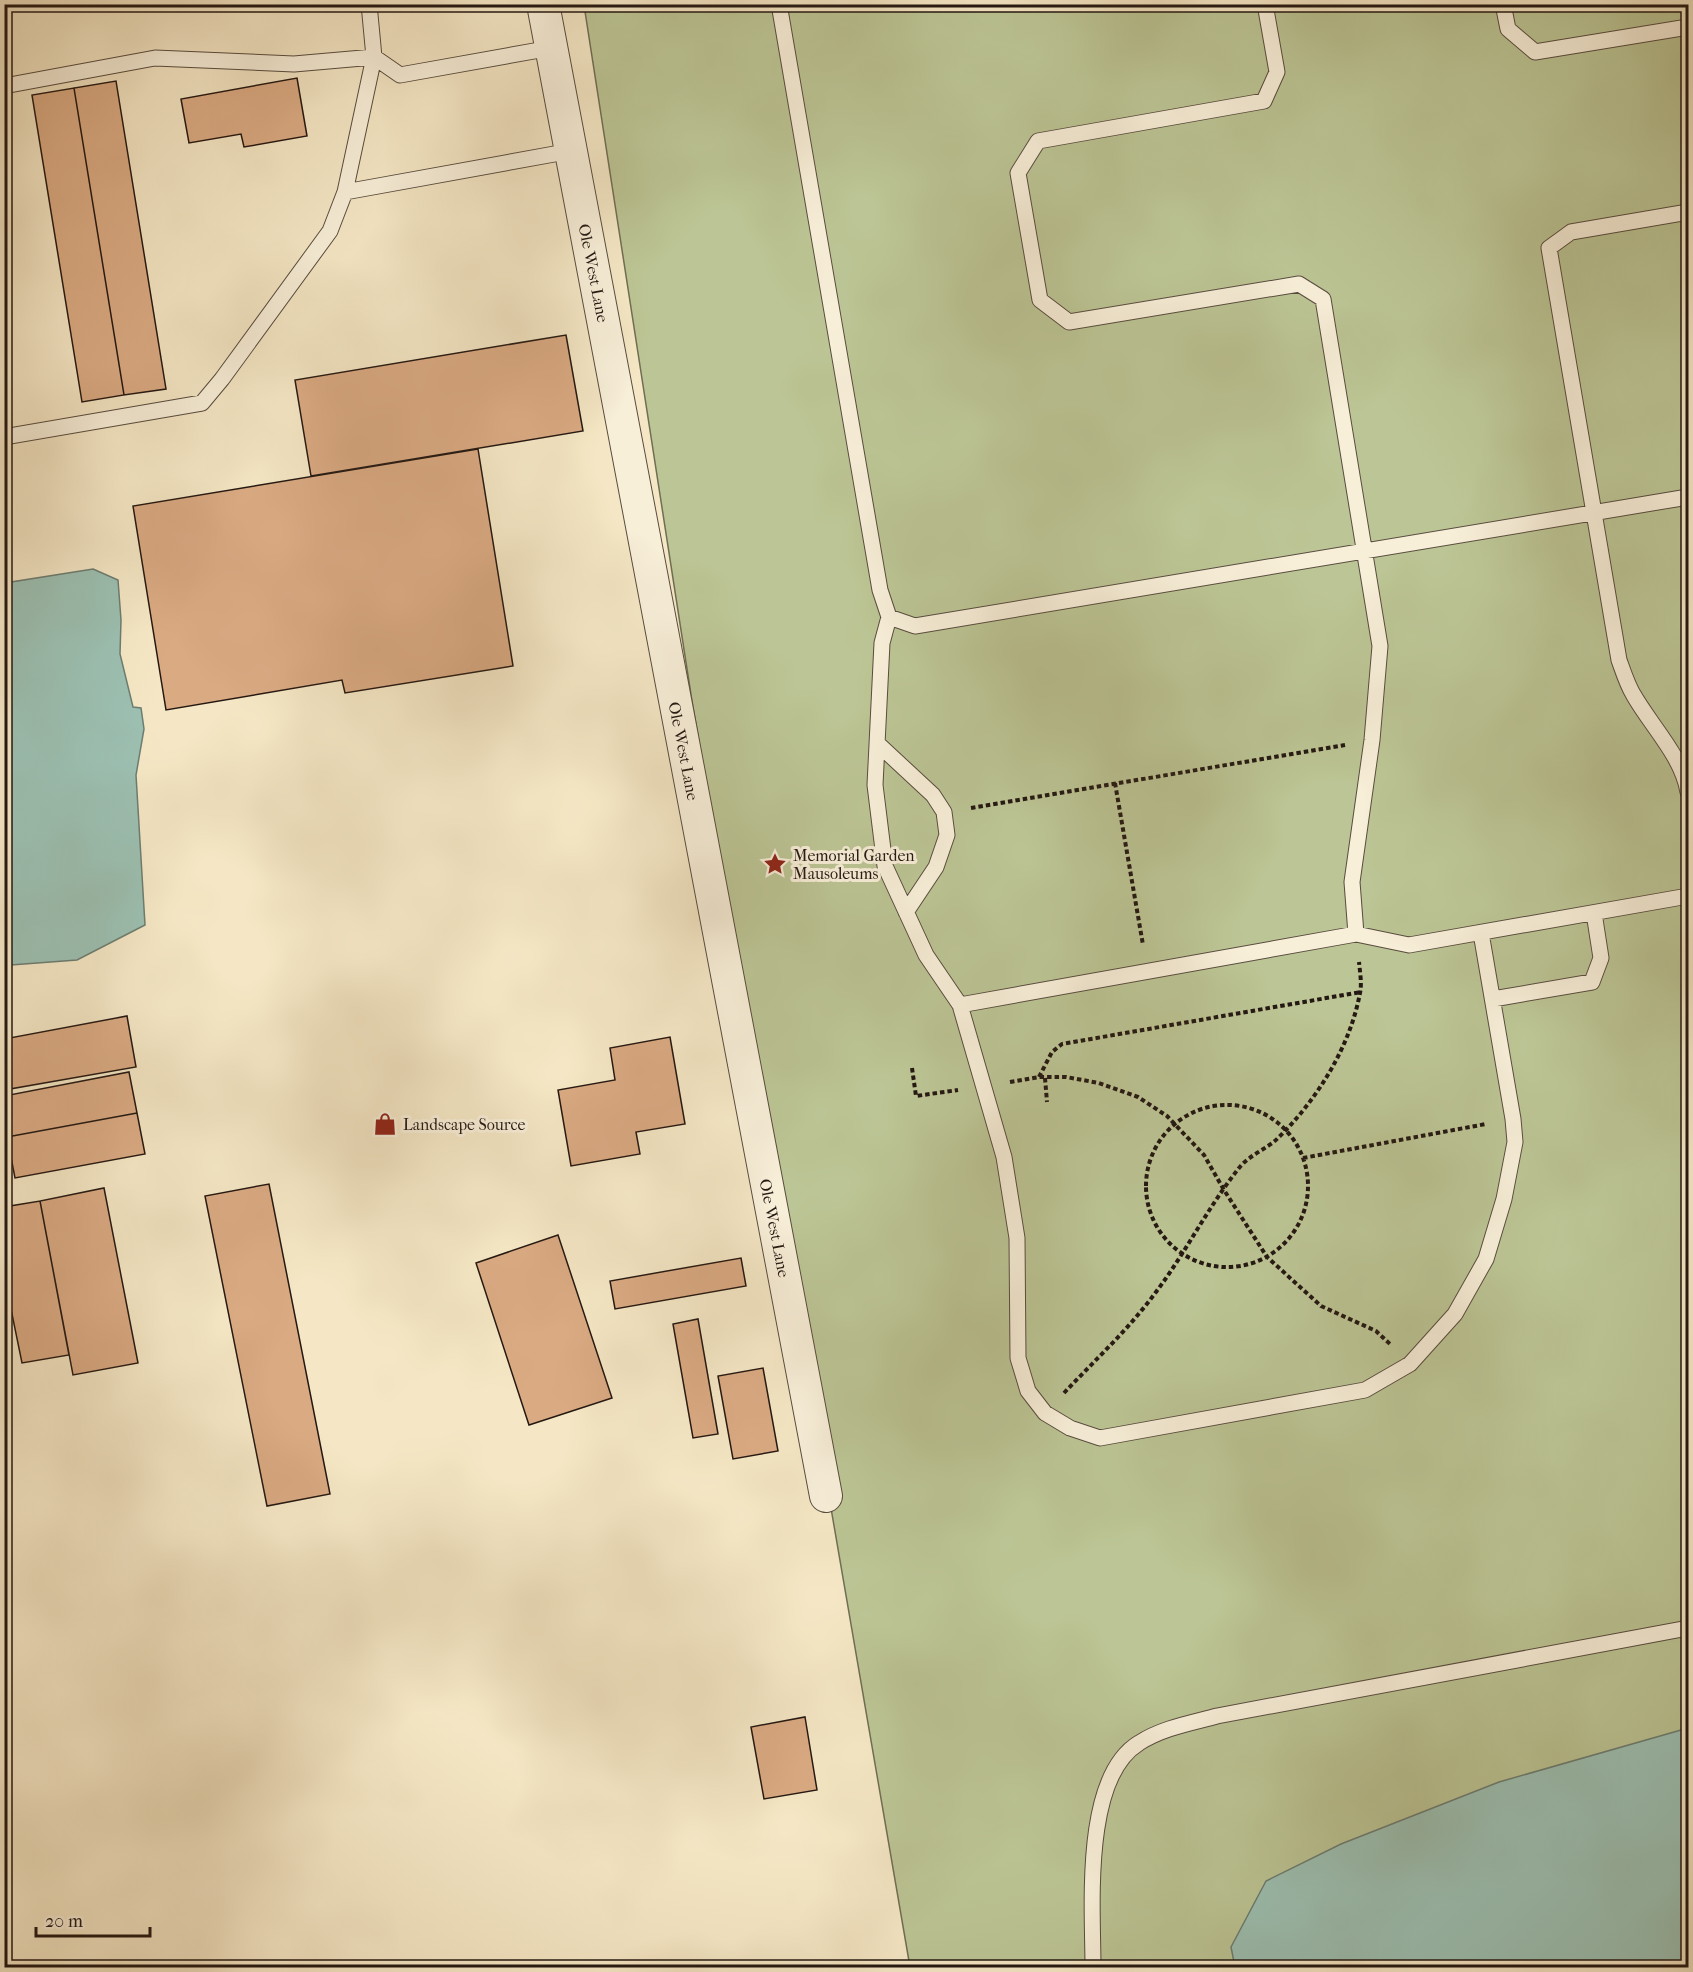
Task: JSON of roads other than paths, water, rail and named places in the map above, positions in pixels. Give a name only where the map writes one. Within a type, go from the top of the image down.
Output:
[{"type":"street","name":"Ole West Lane","points":[[543,4],[826,1496]]},
{"type":"lane","points":[[4,437],[202,403],[330,231],[345,192],[374,57],[369,4]]},
{"type":"lane","points":[[779,4],[880,590],[890,617],[882,643],[875,785],[885,866],[926,955],[960,1005],[984,1086],[1004,1157],[1017,1238],[1018,1358],[1028,1391],[1045,1413],[1070,1428],[1100,1438],[1365,1390],[1410,1364],[1455,1314],[1486,1259],[1504,1199],[1515,1142],[1481,933]]},
{"type":"lane","points":[[1265,4],[1277,72],[1264,101],[1038,141],[1018,173],[1040,300],[1069,322],[1299,284],[1323,299],[1380,646],[1372,740],[1352,882],[1356,934]]},
{"type":"lane","points":[[1503,4],[1508,30],[1534,52],[1689,27]]},
{"type":"lane","points":[[4,86],[155,58],[294,64],[374,57],[400,75],[551,48]]},
{"type":"lane","points":[[345,192],[571,151]]},
{"type":"lane","points":[[1689,212],[1571,232],[1549,248],[1618,660],[1633,693],[1672,754],[1687,782],[1689,792]]},
{"type":"lane","points":[[890,617],[915,626],[1689,497]]},
{"type":"lane","points":[[877,743],[933,795],[944,812],[947,835],[936,867],[906,912]]},
{"type":"lane","points":[[960,1005],[1356,934],[1409,945],[1689,896]]},
{"type":"lane","points":[[1493,999],[1592,982],[1601,958],[1594,913]]},
{"type":"lane","points":[[1093,1968],[1093,1861],[1102,1797],[1118,1761],[1139,1743],[1173,1728],[1217,1716],[1689,1628]]},
{"type":"place","name":"Memorial Garden Mausoleums","points":[[775,864]]},
{"type":"place","name":"Landscape Source","points":[[385,1124]]}]
